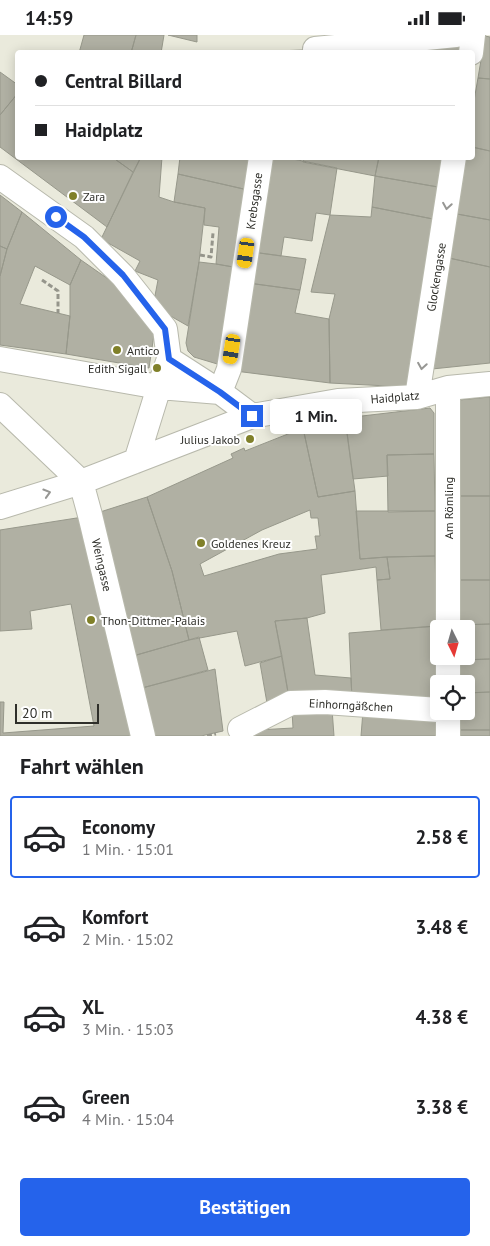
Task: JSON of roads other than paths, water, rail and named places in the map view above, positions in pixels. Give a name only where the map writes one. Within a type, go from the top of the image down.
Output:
[{"type":"street","points":[[324,50],[456,35]]},
{"type":"street","points":[[471,50],[473,35]]},
{"type":"street","name":"Krebsgasse","points":[[220,392],[229,369],[260,160]]},
{"type":"street","name":"Glockengasse","points":[[417,397],[454,160]]},
{"type":"street","points":[[0,177],[84,237],[123,275],[165,329],[169,359],[136,461]]},
{"type":"street","points":[[0,359],[48,359],[159,387],[220,392]]},
{"type":"street","points":[[169,359],[220,392],[252,416]]},
{"type":"street","name":"Haidplatz","points":[[0,507],[81,483],[252,416],[338,401],[417,397],[448,388],[490,384]]},
{"type":"street","name":"Am Römling","points":[[448,388],[448,620]]},
{"type":"street","points":[[0,405],[81,483]]},
{"type":"street","name":"Weingasse","points":[[81,483],[143,736]]},
{"type":"street","name":"Einhorngäßchen","points":[[240,729],[291,703],[325,702],[430,709]]},
{"type":"street","points":[[448,720],[448,736]]},
{"type":"place","name":"Zara","points":[[73,196]]},
{"type":"place","name":"Antico","points":[[117,350]]},
{"type":"place","name":"Edith Sigall","points":[[157,368]]},
{"type":"place","name":"Julius Jakob","points":[[250,439]]},
{"type":"place","name":"Goldenes Kreuz","points":[[201,543]]},
{"type":"place","name":"Thon-Dittmer-Palais","points":[[91,620]]}]
